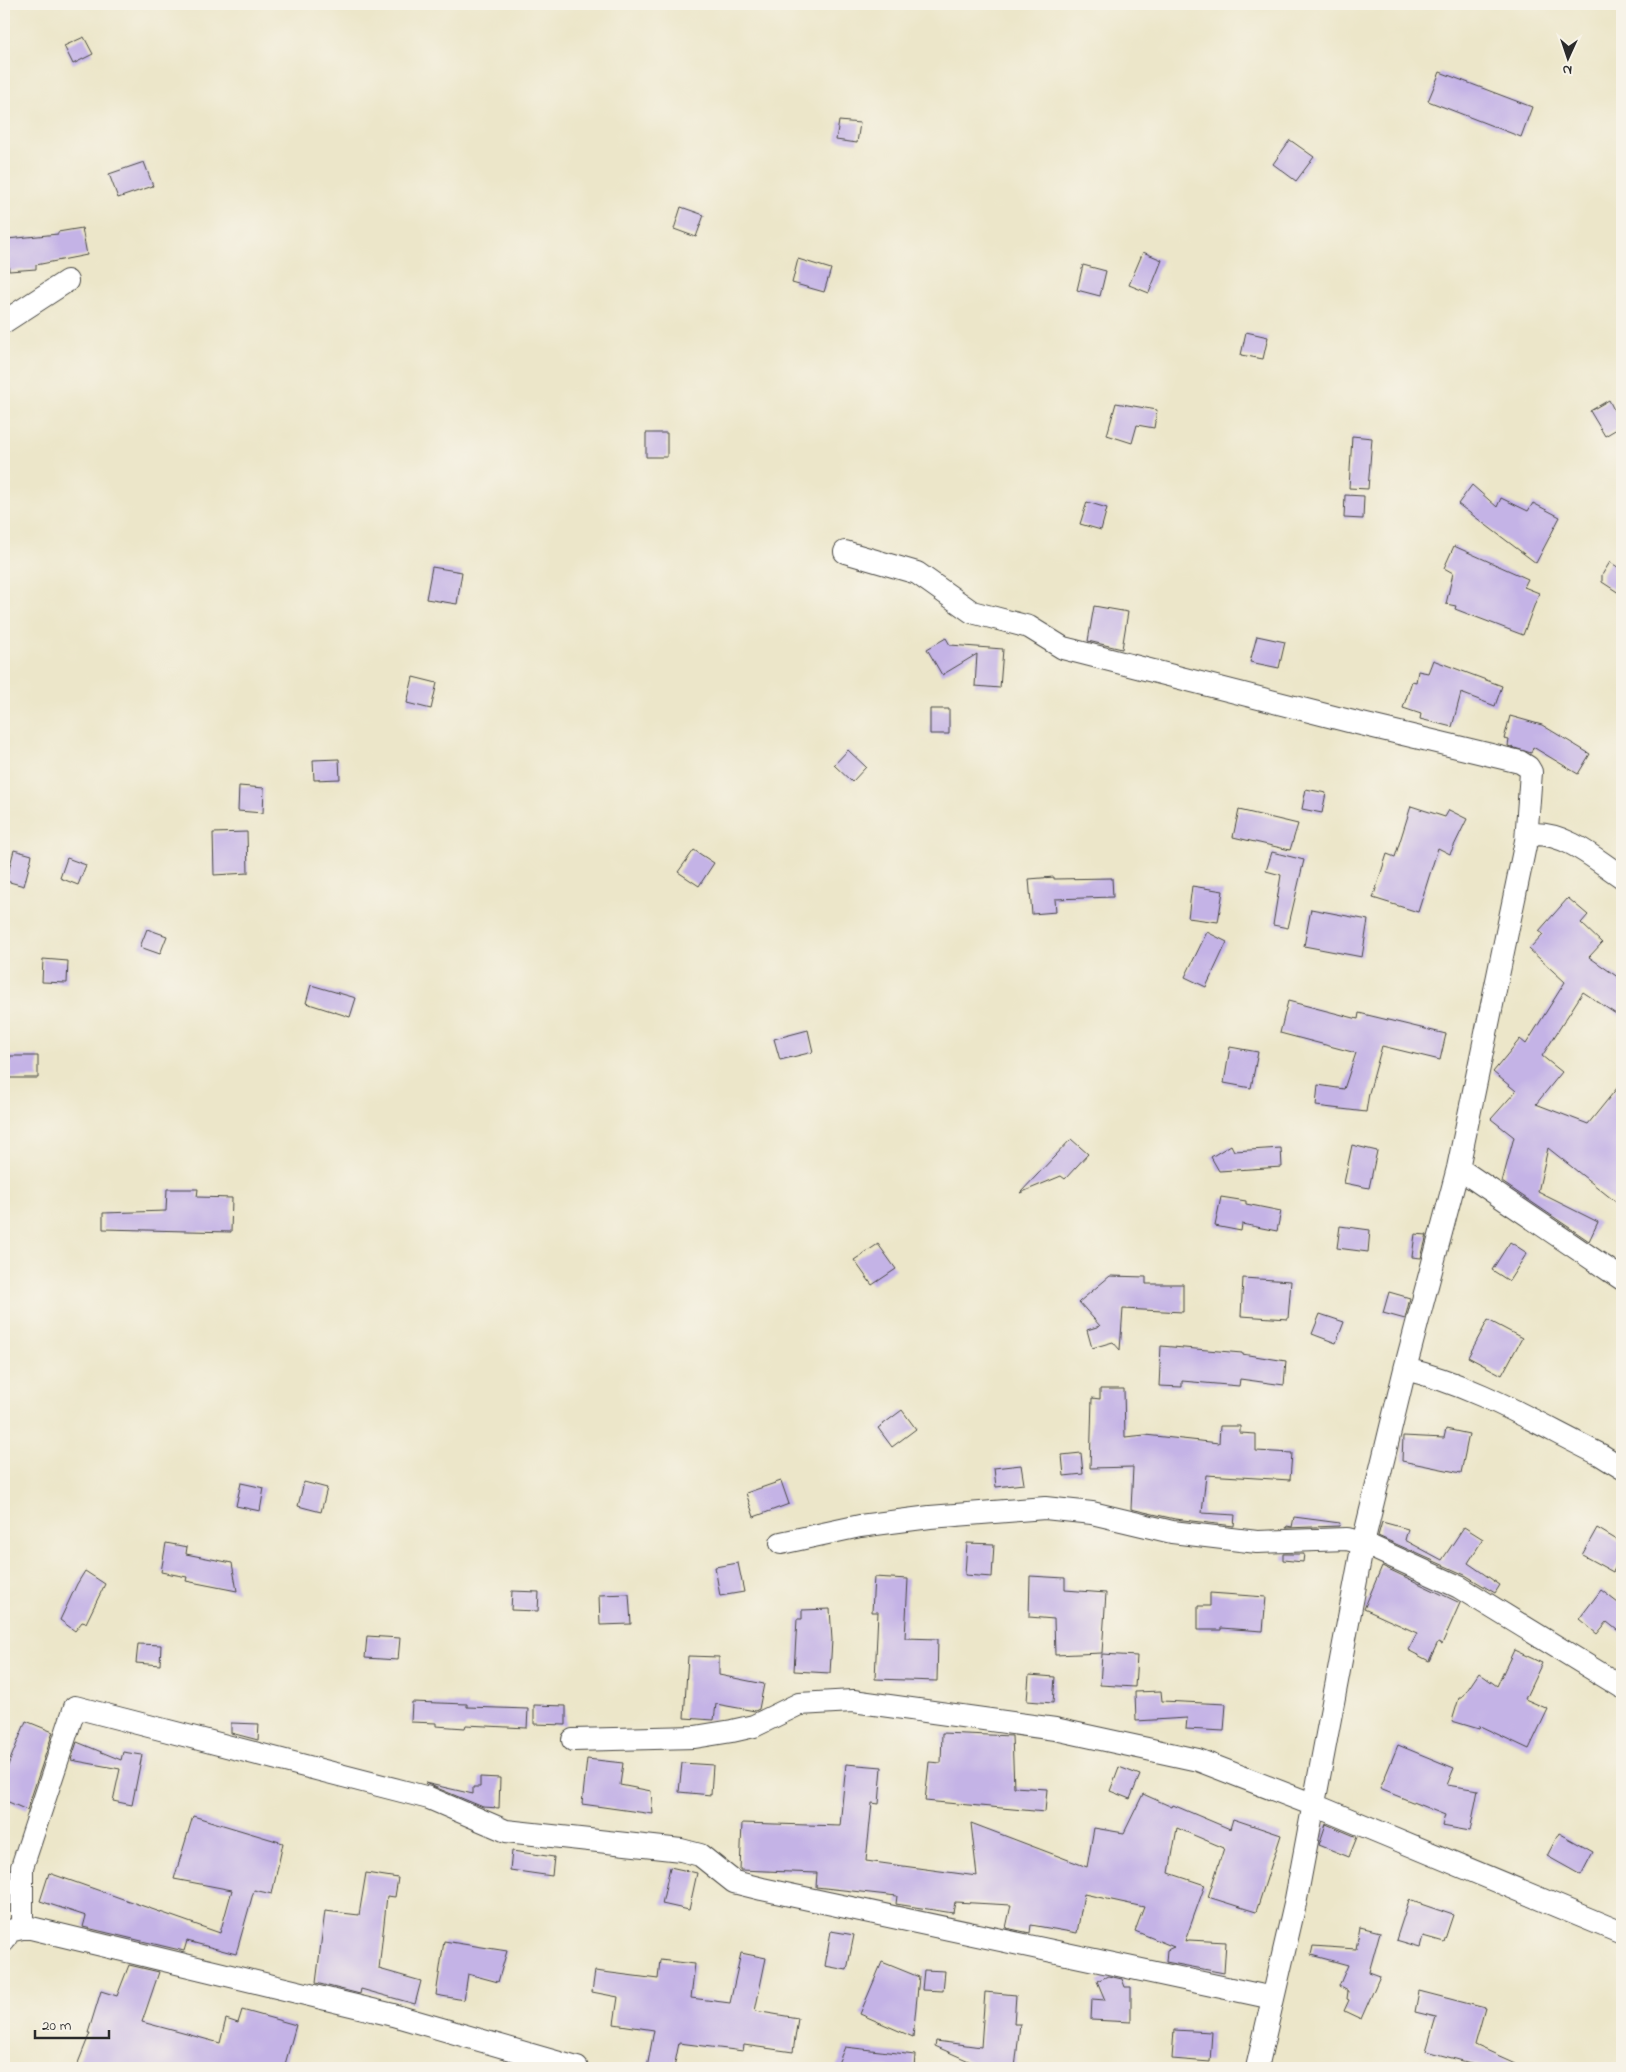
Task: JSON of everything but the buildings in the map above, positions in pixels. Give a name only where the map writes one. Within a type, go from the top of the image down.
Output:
[{"type":"street","points":[[4,322],[67,282]]},
{"type":"street","points":[[845,552],[917,573],[972,612],[1029,627],[1063,648],[1349,721],[1520,762],[1528,767],[1532,777],[1526,841],[1458,1168],[1405,1369],[1363,1543],[1296,1899],[1257,2068]]},
{"type":"street","points":[[1526,841],[1535,834],[1548,834],[1568,841],[1622,877]]},
{"type":"street","points":[[1458,1168],[1622,1279]]},
{"type":"street","points":[[1405,1369],[1462,1386],[1601,1455],[1622,1468]]},
{"type":"street","points":[[781,1543],[860,1526],[930,1517],[1045,1508],[1092,1512],[1172,1532],[1256,1542],[1347,1539],[1363,1543],[1459,1587],[1622,1687]]},
{"type":"street","points":[[573,1740],[695,1737],[732,1732],[754,1726],[799,1704],[853,1701],[1055,1729],[1198,1760],[1314,1805],[1622,1933]]},
{"type":"street","points":[[22,1928],[22,1867],[75,1707],[429,1798],[506,1831],[681,1850],[700,1855],[734,1882],[762,1889],[1273,1998]]},
{"type":"street","points":[[4,1940],[9,1931],[22,1928],[393,2015],[577,2068]]}]
